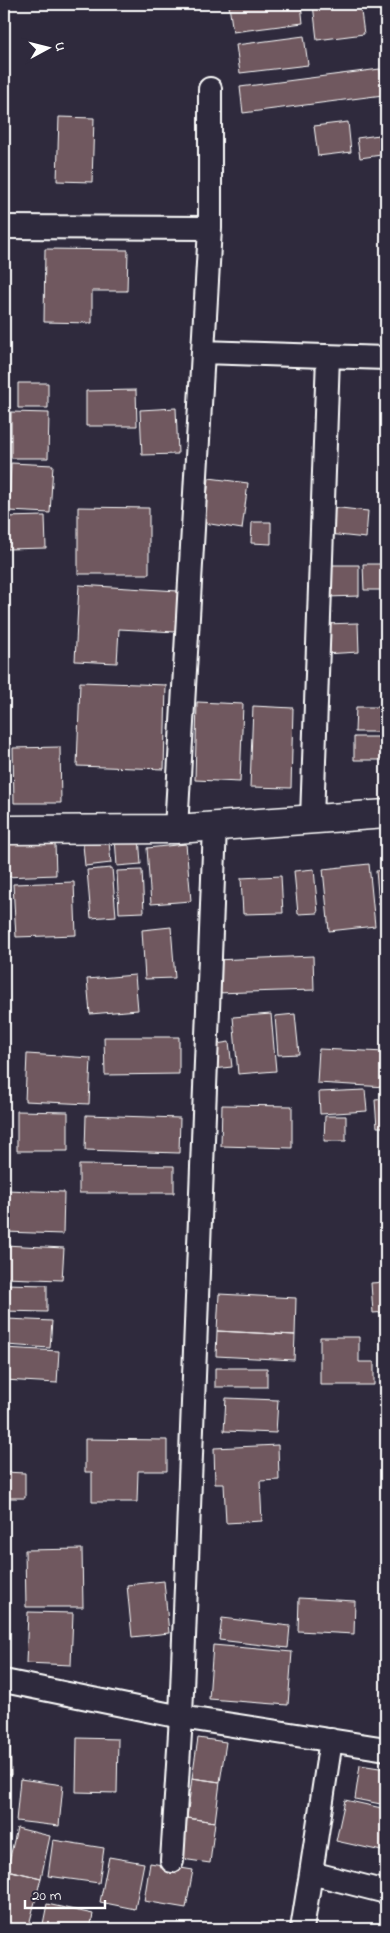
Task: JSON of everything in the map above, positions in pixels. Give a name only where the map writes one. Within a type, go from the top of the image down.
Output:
[{"type":"street","points":[[176,829],[210,228],[210,89]]},
{"type":"street","points":[[4,227],[210,228]]},
{"type":"street","points":[[203,352],[386,358]]},
{"type":"street","points":[[312,819],[328,356]]},
{"type":"street","points":[[4,830],[176,829],[386,814]]},
{"type":"street","points":[[172,1861],[181,1718],[215,826]]},
{"type":"street","points":[[4,1681],[181,1718],[386,1749]]},
{"type":"street","points":[[302,1929],[331,1740]]},
{"type":"street","points":[[311,1873],[386,1892]]},
{"type":"building","points":[[244,4],[301,4],[303,23],[233,32],[229,6]]},
{"type":"building","points":[[313,4],[360,4],[364,34],[317,40]]},
{"type":"building","points":[[304,36],[308,65],[240,73],[236,45]]},
{"type":"building","points":[[380,69],[383,95],[243,113],[240,87]]},
{"type":"building","points":[[59,117],[94,118],[92,182],[57,181]]},
{"type":"building","points":[[348,122],[351,152],[318,156],[314,126]]},
{"type":"building","points":[[379,135],[381,155],[360,158],[357,138]]},
{"type":"building","points":[[45,249],[128,250],[127,291],[92,291],[92,323],[44,322]]},
{"type":"building","points":[[18,383],[48,383],[48,408],[18,408]]},
{"type":"building","points":[[136,390],[137,426],[86,426],[86,391]]},
{"type":"building","points":[[176,408],[178,454],[142,455],[140,410]]},
{"type":"building","points":[[11,412],[49,413],[48,458],[11,458]]},
{"type":"building","points":[[11,463],[53,465],[50,513],[9,511]]},
{"type":"building","points":[[209,478],[248,483],[242,529],[204,523]]},
{"type":"building","points":[[78,507],[149,508],[149,574],[78,574]]},
{"type":"building","points":[[331,507],[368,511],[366,538],[328,534]]},
{"type":"building","points":[[45,516],[46,548],[7,549],[5,517]]},
{"type":"building","points":[[252,522],[271,522],[271,544],[251,543]]},
{"type":"building","points":[[363,564],[386,564],[386,590],[364,590]]},
{"type":"building","points":[[327,565],[359,565],[359,596],[327,597]]},
{"type":"building","points":[[79,585],[178,591],[176,632],[119,629],[117,663],[75,661]]},
{"type":"building","points":[[358,623],[359,652],[324,654],[323,624]]},
{"type":"building","points":[[80,682],[166,685],[164,769],[77,766]]},
{"type":"building","points":[[197,702],[243,704],[240,782],[195,780]]},
{"type":"building","points":[[253,706],[293,708],[291,788],[250,787]]},
{"type":"building","points":[[356,707],[386,707],[386,732],[355,732]]},
{"type":"building","points":[[354,737],[386,737],[386,760],[354,760]]},
{"type":"building","points":[[60,747],[61,803],[14,803],[13,748]]},
{"type":"building","points":[[108,831],[111,863],[85,866],[82,834]]},
{"type":"building","points":[[139,837],[141,864],[117,866],[115,838]]},
{"type":"building","points":[[55,843],[56,875],[4,877],[4,844]]},
{"type":"building","points":[[186,844],[191,901],[151,904],[147,848]]},
{"type":"building","points":[[369,864],[375,926],[329,931],[323,869]]},
{"type":"building","points":[[112,868],[116,916],[91,918],[87,870]]},
{"type":"building","points":[[314,869],[318,913],[298,914],[294,871]]},
{"type":"building","points":[[142,870],[144,912],[119,913],[117,871]]},
{"type":"building","points":[[386,870],[386,904],[379,904],[376,871]]},
{"type":"building","points":[[281,876],[283,913],[243,914],[241,878]]},
{"type":"building","points":[[74,882],[76,935],[16,937],[13,884]]},
{"type":"building","points":[[171,927],[175,978],[145,979],[142,930]]},
{"type":"building","points":[[313,956],[314,990],[215,993],[214,960]]},
{"type":"building","points":[[135,975],[138,1010],[90,1014],[87,979]]},
{"type":"building","points":[[271,1014],[276,1071],[238,1074],[233,1017]]},
{"type":"building","points":[[295,1014],[299,1054],[278,1055],[275,1016]]},
{"type":"building","points":[[104,1037],[179,1037],[179,1074],[105,1075]]},
{"type":"building","points":[[229,1042],[232,1067],[213,1069],[210,1045]]},
{"type":"building","points":[[319,1049],[386,1052],[386,1087],[317,1083]]},
{"type":"building","points":[[27,1054],[91,1058],[89,1104],[25,1101]]},
{"type":"building","points":[[365,1090],[367,1111],[320,1114],[319,1092]]},
{"type":"building","points":[[386,1099],[386,1127],[377,1127],[375,1100]]},
{"type":"building","points":[[222,1105],[292,1106],[292,1148],[221,1146]]},
{"type":"building","points":[[17,1111],[68,1112],[68,1151],[17,1151]]},
{"type":"building","points":[[86,1115],[180,1118],[179,1153],[85,1150]]},
{"type":"building","points":[[325,1116],[346,1116],[346,1141],[324,1141]]},
{"type":"building","points":[[79,1165],[174,1166],[174,1193],[79,1193]]},
{"type":"building","points":[[5,1190],[64,1192],[63,1234],[4,1232]]},
{"type":"building","points":[[4,1245],[64,1248],[62,1280],[4,1278]]},
{"type":"building","points":[[385,1282],[386,1312],[373,1313],[371,1283]]},
{"type":"building","points":[[4,1284],[47,1285],[47,1312],[4,1311]]},
{"type":"building","points":[[219,1294],[296,1298],[295,1335],[217,1331]]},
{"type":"building","points":[[7,1319],[52,1321],[50,1348],[6,1345]]},
{"type":"building","points":[[217,1331],[295,1335],[294,1360],[216,1356]]},
{"type":"building","points":[[320,1337],[359,1337],[359,1362],[374,1362],[374,1385],[320,1385]]},
{"type":"building","points":[[4,1348],[59,1351],[57,1383],[4,1380]]},
{"type":"building","points":[[215,1368],[267,1368],[267,1387],[215,1387]]},
{"type":"building","points":[[226,1398],[278,1400],[276,1433],[224,1431]]},
{"type":"building","points":[[85,1439],[167,1440],[167,1471],[138,1471],[137,1502],[92,1502],[92,1472],[85,1472]]},
{"type":"building","points":[[278,1445],[279,1480],[260,1481],[262,1521],[226,1523],[224,1484],[215,1484],[214,1448]]},
{"type":"building","points":[[4,1472],[25,1473],[25,1498],[4,1498]]},
{"type":"building","points":[[82,1549],[83,1607],[26,1607],[25,1550]]},
{"type":"building","points":[[164,1581],[169,1633],[132,1637],[127,1585]]},
{"type":"building","points":[[299,1598],[355,1601],[354,1634],[298,1631]]},
{"type":"building","points":[[28,1612],[73,1613],[71,1665],[26,1663]]},
{"type":"building","points":[[222,1618],[290,1626],[288,1648],[219,1640]]},
{"type":"building","points":[[213,1645],[292,1652],[288,1705],[209,1699]]},
{"type":"building","points":[[4,1730],[10,1730],[11,1775],[4,1775]]},
{"type":"building","points":[[77,1738],[118,1739],[117,1793],[76,1792]]},
{"type":"building","points":[[198,1738],[226,1742],[220,1782],[192,1778]]},
{"type":"building","points":[[360,1765],[386,1769],[386,1805],[355,1799]]},
{"type":"building","points":[[192,1778],[220,1782],[215,1822],[187,1818]]},
{"type":"building","points":[[20,1779],[63,1785],[59,1826],[16,1821]]},
{"type":"building","points":[[345,1800],[386,1809],[386,1852],[336,1841]]},
{"type":"building","points":[[187,1818],[215,1822],[210,1863],[182,1859]]},
{"type":"building","points":[[17,1828],[50,1836],[41,1878],[7,1870]]},
{"type":"building","points":[[53,1840],[104,1848],[99,1883],[48,1876]]},
{"type":"building","points":[[109,1857],[144,1863],[135,1909],[100,1902]]},
{"type":"building","points":[[150,1863],[193,1870],[186,1908],[144,1901]]},
{"type":"building","points":[[7,1870],[41,1878],[28,1929],[4,1929],[4,1885]]},
{"type":"building","points":[[47,1904],[93,1914],[90,1929],[42,1929]]}]
